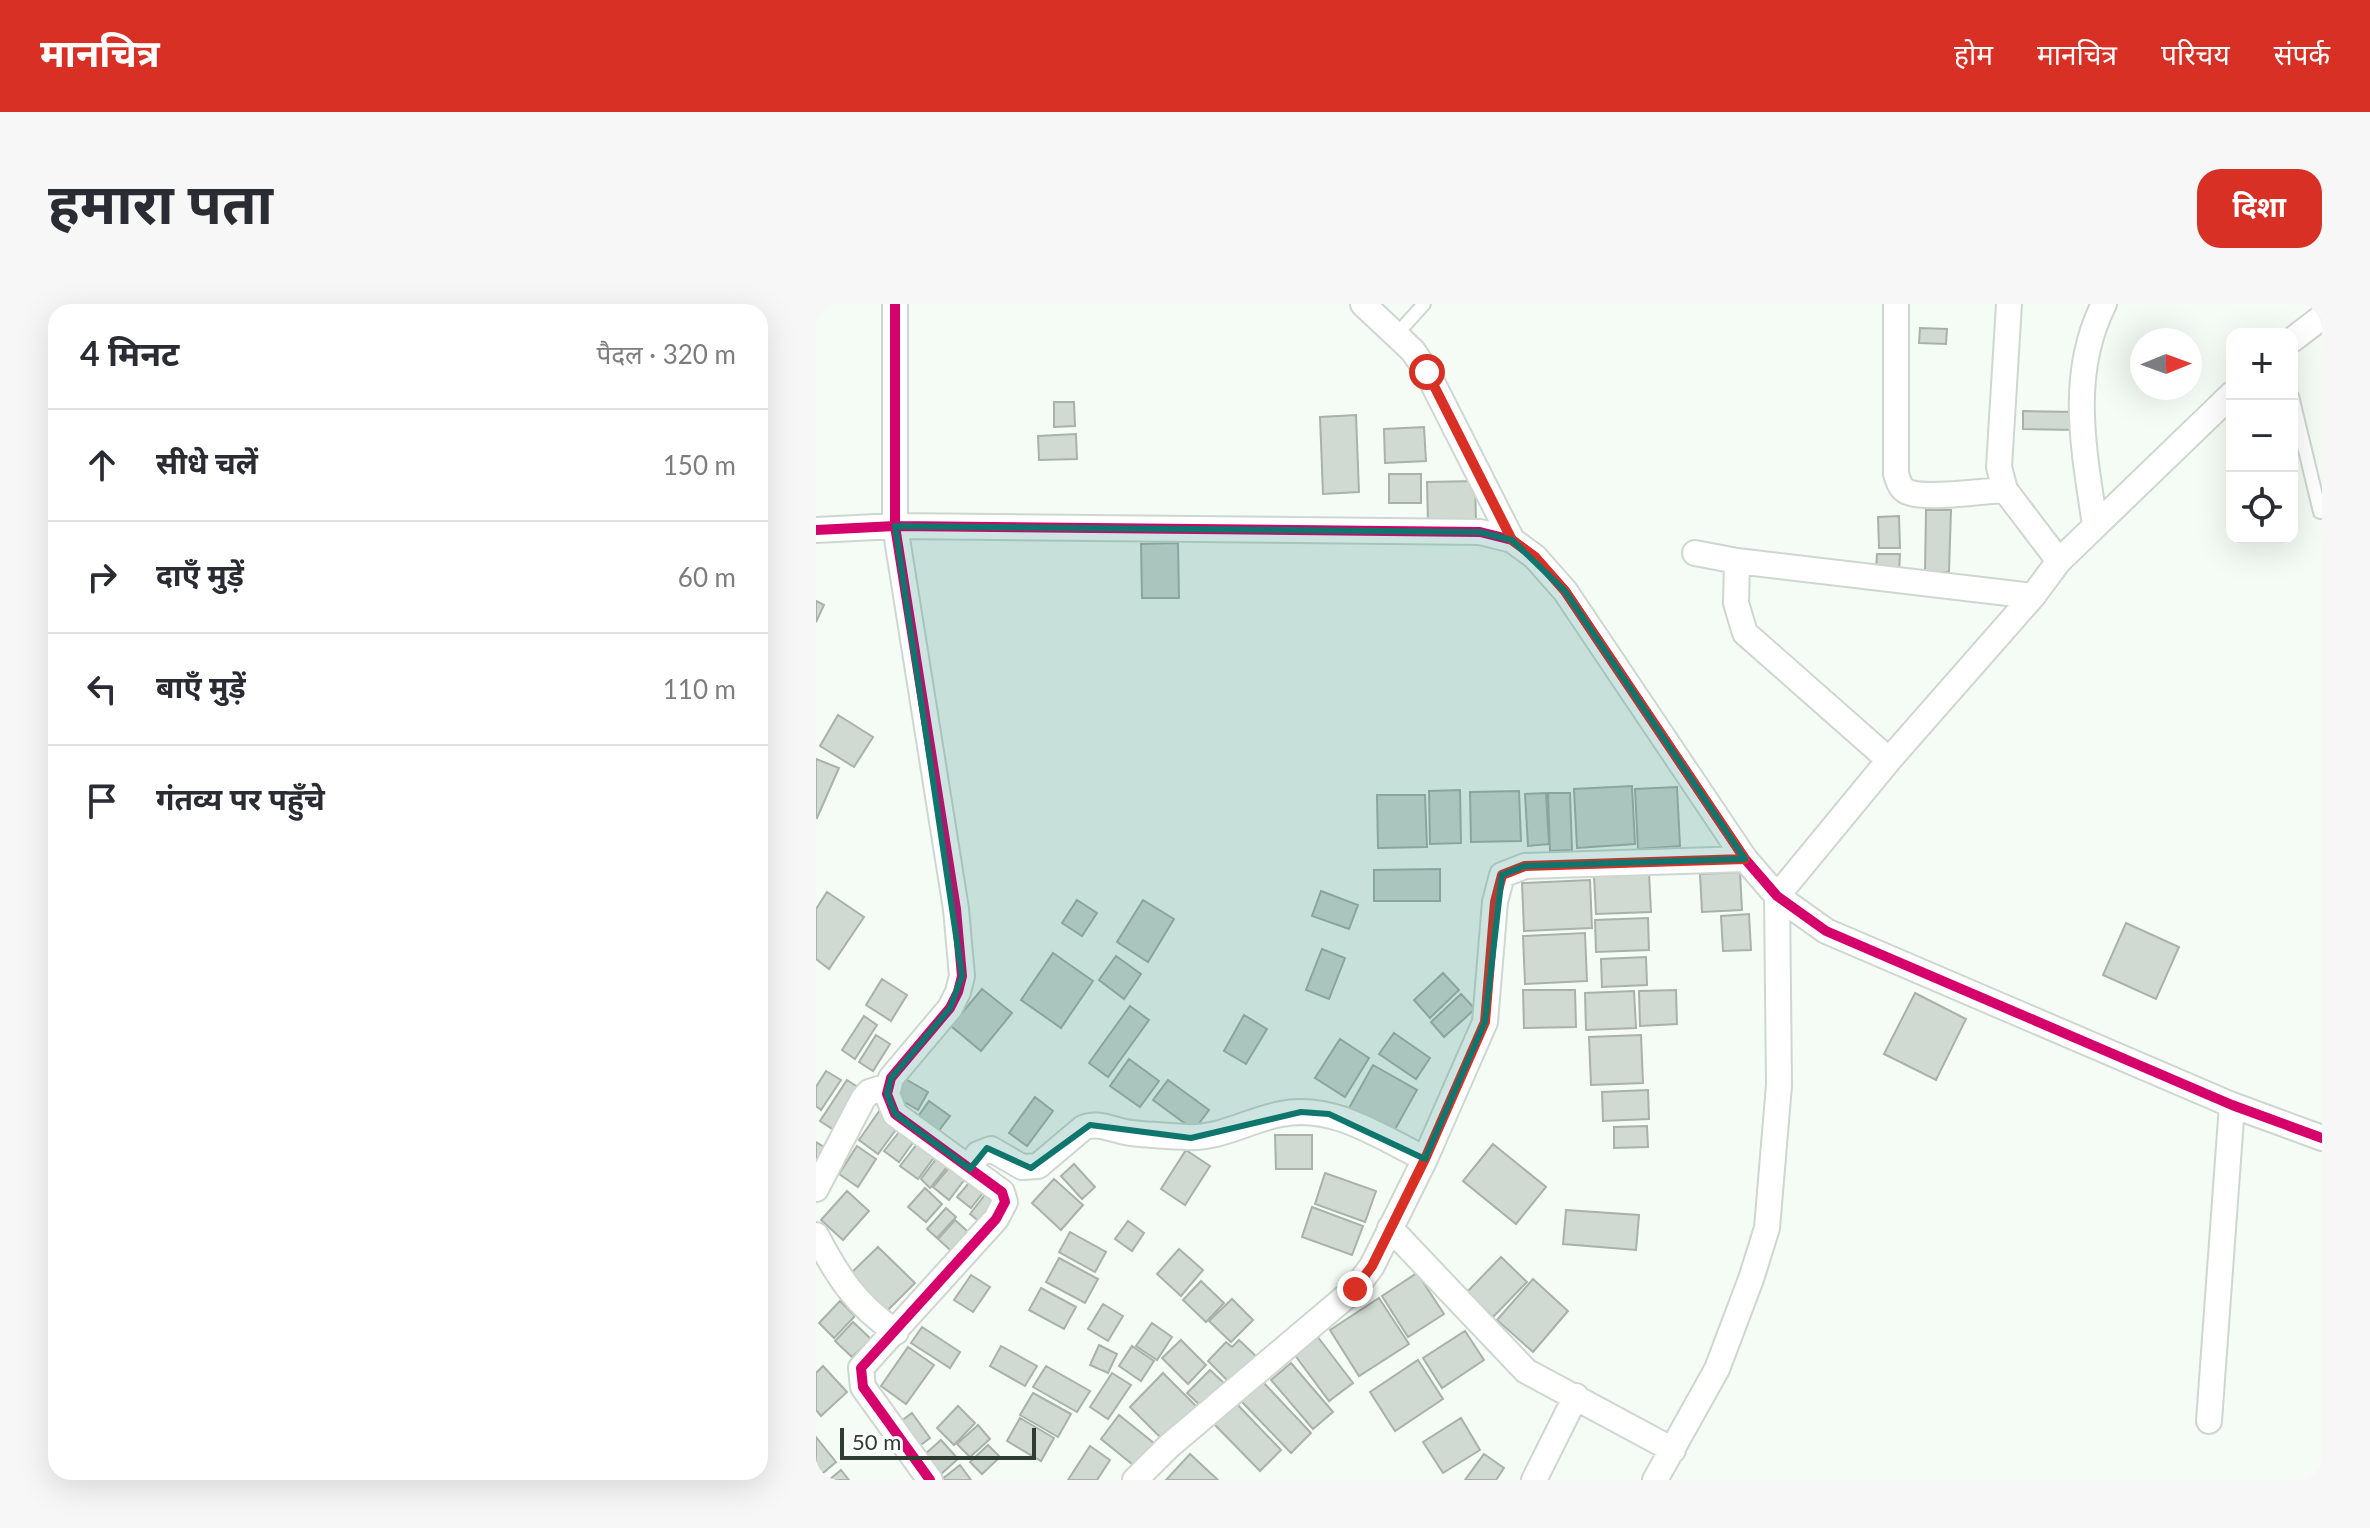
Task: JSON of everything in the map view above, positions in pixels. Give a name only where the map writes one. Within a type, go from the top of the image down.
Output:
[{"type":"street","points":[[895,304],[895,526],[956,909],[962,976],[950,1008],[891,1078],[887,1094],[895,1114],[1002,1192],[1005,1202],[1003,1209],[861,1368],[863,1387],[930,1480]]},
{"type":"street","points":[[1363,304],[1413,351],[1427,372],[1512,540]]},
{"type":"street","points":[[1896,304],[1896,474],[1901,487],[1911,493],[1926,494],[2005,490]]},
{"type":"street","points":[[2009,304],[1999,467],[2005,490],[2059,561]]},
{"type":"street","points":[[2095,525],[2080,402],[2085,356],[2092,328],[2104,304]]},
{"type":"street","points":[[2298,335],[2322,317]]},
{"type":"street","points":[[1655,1480],[1717,1369],[1767,1228],[1779,1085],[1777,896],[1889,760],[2033,596],[2059,561],[2226,400]]},
{"type":"street","points":[[816,530],[895,526],[1480,532],[1512,540],[1535,557],[1565,591],[1745,859],[1777,896],[1826,931],[2232,1105],[2322,1138]]},
{"type":"street","points":[[1695,553],[1737,561],[2033,596]]},
{"type":"street","points":[[1737,561],[1736,603],[1745,633],[1889,760]]},
{"type":"street","points":[[1135,1480],[1169,1446],[1355,1289],[1372,1266],[1425,1159],[1485,1022],[1495,902],[1502,875],[1525,866],[1745,859]]},
{"type":"street","points":[[816,1189],[863,1099],[869,1092],[888,1086]]},
{"type":"street","points":[[2209,1421],[2232,1105]]},
{"type":"street","points":[[970,1169],[978,1154],[991,1149],[1022,1167],[1038,1166],[1090,1125],[1127,1133],[1191,1138],[1217,1134],[1281,1114],[1301,1112],[1329,1114],[1425,1159]]},
{"type":"street","points":[[1390,1228],[1526,1371],[1673,1450]]},
{"type":"street","points":[[816,1235],[848,1290],[872,1316],[896,1332]]},
{"type":"street","points":[[1534,1480],[1576,1396]]},
{"type":"lane","points":[[1396,335],[1424,304]]},
{"type":"lane","points":[[2293,400],[2320,512]]},
{"type":"highlighted area","points":[[895,526],[1480,532],[1512,540],[1565,591],[1745,859],[1525,866],[1502,875],[1485,1022],[1425,1159],[1329,1114],[1301,1112],[1191,1138],[1090,1125],[1031,1168],[987,1148],[970,1169],[895,1114],[887,1094],[891,1078],[950,1008],[962,976]]},
{"type":"building","points":[[1920,328],[1947,329],[1946,344],[1919,343]]},
{"type":"building","points":[[1054,402],[1074,402],[1075,426],[1054,427]]},
{"type":"building","points":[[2023,411],[2076,412],[2076,430],[2023,429]]},
{"type":"building","points":[[1356,415],[1359,492],[1323,494],[1320,417]]},
{"type":"building","points":[[1424,427],[1426,461],[1385,463],[1384,429]]},
{"type":"building","points":[[1076,434],[1077,459],[1039,460],[1038,436]]},
{"type":"building","points":[[1389,474],[1421,474],[1421,503],[1389,503]]},
{"type":"building","points":[[1475,481],[1476,522],[1428,523],[1427,482]]},
{"type":"building","points":[[1926,510],[1951,510],[1949,572],[1925,572]]},
{"type":"building","points":[[1899,516],[1900,548],[1879,548],[1878,517]]},
{"type":"building","points":[[1178,543],[1179,598],[1142,598],[1141,544]]},
{"type":"building","points":[[1877,554],[1900,554],[1899,572],[1876,571]]},
{"type":"building","points":[[816,601],[824,605],[816,622]]},
{"type":"building","points":[[838,715],[873,737],[854,767],[820,746]]},
{"type":"building","points":[[816,759],[839,768],[817,818],[816,817]]},
{"type":"building","points":[[1632,786],[1635,844],[1577,848],[1574,789]]},
{"type":"building","points":[[1677,787],[1680,846],[1638,849],[1635,789]]},
{"type":"building","points":[[1460,790],[1461,843],[1430,844],[1429,791]]},
{"type":"building","points":[[1519,791],[1521,841],[1471,842],[1470,792]]},
{"type":"building","points":[[1546,793],[1549,844],[1528,846],[1525,794]]},
{"type":"building","points":[[1548,793],[1570,793],[1572,850],[1550,851]]},
{"type":"building","points":[[1377,795],[1425,795],[1427,847],[1378,848]]},
{"type":"building","points":[[1440,869],[1440,901],[1374,901],[1374,870]]},
{"type":"building","points":[[1740,872],[1742,910],[1702,912],[1700,874]]},
{"type":"building","points":[[1649,873],[1651,912],[1596,914],[1594,876]]},
{"type":"building","points":[[1590,880],[1592,928],[1524,931],[1522,883]]},
{"type":"building","points":[[1321,891],[1358,905],[1349,929],[1312,916]]},
{"type":"building","points":[[827,892],[864,917],[829,969],[816,959],[816,909]]},
{"type":"building","points":[[1077,900],[1097,913],[1082,936],[1062,923]]},
{"type":"building","points":[[1143,900],[1174,919],[1148,962],[1117,942]]},
{"type":"building","points":[[1749,914],[1751,950],[1723,951],[1721,916]]},
{"type":"building","points":[[1648,918],[1649,950],[1596,952],[1595,920]]},
{"type":"building","points":[[2126,923],[2179,947],[2156,999],[2103,975]]},
{"type":"building","points":[[1585,933],[1587,981],[1525,984],[1523,936]]},
{"type":"building","points":[[1322,949],[1345,958],[1329,999],[1306,990]]},
{"type":"building","points":[[1053,953],[1093,981],[1061,1028],[1021,1000]]},
{"type":"building","points":[[1116,956],[1141,974],[1124,999],[1099,980]]},
{"type":"building","points":[[1646,957],[1647,985],[1602,987],[1601,959]]},
{"type":"building","points":[[1443,973],[1459,990],[1430,1018],[1414,1000]]},
{"type":"building","points":[[882,979],[907,995],[891,1021],[866,1005]]},
{"type":"building","points":[[982,989],[1012,1013],[981,1051],[951,1026]]},
{"type":"building","points":[[1523,990],[1575,990],[1576,1027],[1524,1028]]},
{"type":"building","points":[[1676,990],[1677,1024],[1640,1026],[1639,991]]},
{"type":"building","points":[[1634,991],[1636,1028],[1586,1030],[1585,993]]},
{"type":"building","points":[[1915,993],[1966,1019],[1936,1080],[1884,1054]]},
{"type":"building","points":[[1461,994],[1475,1009],[1444,1037],[1431,1022]]},
{"type":"building","points":[[1130,1006],[1149,1020],[1108,1077],[1089,1063]]},
{"type":"building","points":[[1244,1015],[1267,1029],[1246,1064],[1224,1051]]},
{"type":"building","points":[[864,1016],[877,1025],[855,1059],[842,1050]]},
{"type":"building","points":[[1394,1033],[1430,1058],[1416,1079],[1379,1054]]},
{"type":"building","points":[[876,1035],[890,1044],[873,1071],[859,1062]]},
{"type":"building","points":[[1641,1035],[1643,1083],[1591,1085],[1589,1037]]},
{"type":"building","points":[[1340,1039],[1369,1058],[1345,1097],[1315,1078]]},
{"type":"building","points":[[1129,1059],[1159,1081],[1140,1107],[1110,1086]]},
{"type":"building","points":[[1373,1065],[1417,1090],[1393,1133],[1349,1108]]},
{"type":"building","points":[[826,1071],[841,1080],[821,1110],[816,1106],[816,1087]]},
{"type":"building","points":[[902,1077],[928,1092],[918,1110],[892,1095]]},
{"type":"building","points":[[847,1080],[864,1091],[837,1132],[820,1121]]},
{"type":"building","points":[[1168,1080],[1209,1110],[1194,1130],[1153,1100]]},
{"type":"building","points":[[1648,1090],[1649,1119],[1603,1121],[1602,1092]]},
{"type":"building","points":[[1035,1097],[1053,1111],[1027,1146],[1009,1133]]},
{"type":"building","points":[[929,1101],[950,1116],[937,1133],[917,1118]]},
{"type":"building","points":[[880,1110],[900,1124],[878,1154],[859,1140]]},
{"type":"building","points":[[1647,1126],[1648,1147],[1614,1148],[1614,1127]]},
{"type":"building","points":[[903,1127],[917,1137],[899,1162],[884,1151]]},
{"type":"building","points":[[1275,1135],[1312,1135],[1312,1169],[1276,1169]]},
{"type":"building","points":[[921,1139],[938,1152],[918,1179],[900,1166]]},
{"type":"building","points":[[816,1142],[829,1150],[816,1171]]},
{"type":"building","points":[[1493,1144],[1546,1187],[1516,1224],[1463,1181]]},
{"type":"building","points":[[857,1146],[876,1159],[858,1187],[839,1174]]},
{"type":"building","points":[[1186,1150],[1210,1166],[1185,1205],[1161,1189]]},
{"type":"building","points":[[940,1154],[950,1163],[930,1188],[921,1179]]},
{"type":"building","points":[[953,1163],[968,1175],[949,1200],[933,1187]]},
{"type":"building","points":[[1074,1164],[1095,1187],[1082,1199],[1061,1176]]},
{"type":"building","points":[[1325,1173],[1376,1191],[1365,1222],[1315,1204]]},
{"type":"building","points":[[973,1178],[986,1189],[971,1208],[957,1197]]},
{"type":"building","points":[[1054,1179],[1083,1205],[1061,1230],[1032,1203]]},
{"type":"building","points":[[925,1188],[942,1204],[926,1222],[908,1207]]},
{"type":"building","points":[[847,1191],[869,1211],[843,1240],[821,1220]]},
{"type":"building","points":[[988,1191],[1003,1203],[985,1226],[970,1214]]},
{"type":"building","points":[[1312,1207],[1363,1226],[1352,1255],[1302,1237]]},
{"type":"building","points":[[946,1208],[956,1217],[937,1238],[927,1229]]},
{"type":"building","points":[[1566,1210],[1639,1215],[1636,1250],[1563,1244]]},
{"type":"building","points":[[955,1220],[975,1238],[958,1257],[938,1239]]},
{"type":"building","points":[[1128,1221],[1144,1233],[1132,1251],[1115,1239]]},
{"type":"building","points":[[1070,1232],[1106,1252],[1095,1272],[1059,1252]]},
{"type":"building","points":[[878,1247],[915,1283],[884,1314],[847,1277]]},
{"type":"building","points":[[1179,1249],[1203,1270],[1181,1296],[1157,1274]]},
{"type":"building","points":[[1501,1257],[1527,1282],[1493,1317],[1467,1292]]},
{"type":"building","points":[[1059,1258],[1098,1279],[1085,1303],[1046,1282]]},
{"type":"building","points":[[1417,1273],[1444,1314],[1408,1337],[1382,1296]]},
{"type":"building","points":[[971,1275],[990,1287],[973,1312],[954,1300]]},
{"type":"building","points":[[1533,1279],[1568,1311],[1533,1352],[1497,1320]]},
{"type":"building","points":[[1201,1281],[1224,1303],[1206,1322],[1183,1300]]},
{"type":"building","points":[[1041,1288],[1076,1307],[1064,1329],[1029,1310]]},
{"type":"building","points":[[1379,1298],[1409,1344],[1359,1376],[1330,1330]]},
{"type":"building","points":[[1232,1299],[1253,1320],[1231,1342],[1209,1321]]},
{"type":"building","points":[[840,1301],[855,1316],[834,1338],[819,1323]]},
{"type":"building","points":[[1103,1304],[1123,1316],[1108,1341],[1088,1329]]},
{"type":"building","points":[[853,1322],[871,1339],[852,1357],[835,1341]]},
{"type":"building","points":[[1152,1323],[1172,1337],[1157,1360],[1136,1346]]},
{"type":"building","points":[[922,1327],[960,1352],[950,1368],[911,1343]]},
{"type":"building","points":[[1465,1331],[1484,1360],[1442,1388],[1423,1358]]},
{"type":"building","points":[[1317,1336],[1353,1383],[1329,1401],[1294,1354]]},
{"type":"building","points":[[1181,1340],[1206,1365],[1188,1384],[1162,1358]]},
{"type":"building","points":[[1239,1340],[1258,1358],[1232,1385],[1208,1361],[1226,1342],[1232,1347]]},
{"type":"building","points":[[1099,1345],[1117,1354],[1108,1373],[1090,1365]]},
{"type":"building","points":[[1001,1346],[1037,1366],[1025,1386],[990,1366]]},
{"type":"building","points":[[1132,1346],[1154,1361],[1141,1381],[1119,1366]]},
{"type":"building","points":[[908,1347],[934,1365],[906,1404],[881,1386]]},
{"type":"building","points":[[1418,1360],[1443,1399],[1395,1431],[1370,1392]]},
{"type":"building","points":[[1291,1363],[1333,1412],[1313,1429],[1271,1380]]},
{"type":"building","points":[[823,1366],[847,1392],[821,1416],[816,1410],[816,1373]]},
{"type":"building","points":[[1046,1366],[1090,1391],[1077,1412],[1033,1387]]},
{"type":"building","points":[[1210,1370],[1226,1385],[1203,1408],[1187,1393]]},
{"type":"building","points":[[1112,1373],[1131,1385],[1108,1419],[1090,1407]]},
{"type":"building","points":[[1163,1373],[1197,1407],[1164,1441],[1130,1407]]},
{"type":"building","points":[[1262,1381],[1311,1433],[1291,1453],[1241,1401]]},
{"type":"building","points":[[1033,1393],[1071,1414],[1058,1437],[1020,1415]]},
{"type":"building","points":[[1235,1402],[1281,1450],[1260,1471],[1213,1423]]},
{"type":"building","points":[[958,1406],[975,1423],[954,1445],[937,1428]]},
{"type":"building","points":[[912,1413],[930,1438],[914,1450],[896,1425]]},
{"type":"building","points":[[1119,1415],[1155,1444],[1137,1468],[1101,1439]]},
{"type":"building","points":[[1020,1418],[1054,1438],[1041,1461],[1007,1441]]},
{"type":"building","points":[[1461,1418],[1480,1450],[1443,1473],[1423,1442]]},
{"type":"building","points":[[978,1425],[990,1439],[970,1457],[957,1444]]},
{"type":"building","points":[[816,1437],[836,1462],[816,1479]]},
{"type":"building","points":[[941,1440],[958,1459],[941,1474],[924,1455]]},
{"type":"building","points":[[988,1445],[1000,1457],[982,1474],[970,1462]]},
{"type":"building","points":[[1090,1446],[1110,1460],[1097,1480],[1068,1480]]},
{"type":"building","points":[[1190,1454],[1218,1480],[1166,1480]]},
{"type":"building","points":[[1484,1454],[1504,1468],[1496,1480],[1465,1480]]},
{"type":"building","points":[[960,1465],[971,1480],[941,1480]]},
{"type":"building","points":[[841,1470],[849,1480],[829,1480]]},
{"type":"cycle path","points":[[895,304],[895,526],[956,909],[962,976],[950,1008],[891,1078],[887,1094],[895,1114],[1002,1192],[1005,1202],[996,1219],[861,1368],[863,1387],[930,1480]]},
{"type":"cycle path","points":[[816,530],[895,526],[1480,532],[1512,540],[1535,557],[1565,591],[1745,859],[1777,896],[1826,931],[2232,1105],[2322,1138]]},
{"type":"route","points":[[1355,1289],[1372,1266],[1425,1159],[1485,1022],[1495,902],[1502,875],[1525,866],[1745,859],[1565,591],[1535,557],[1512,540],[1427,372]]}]
